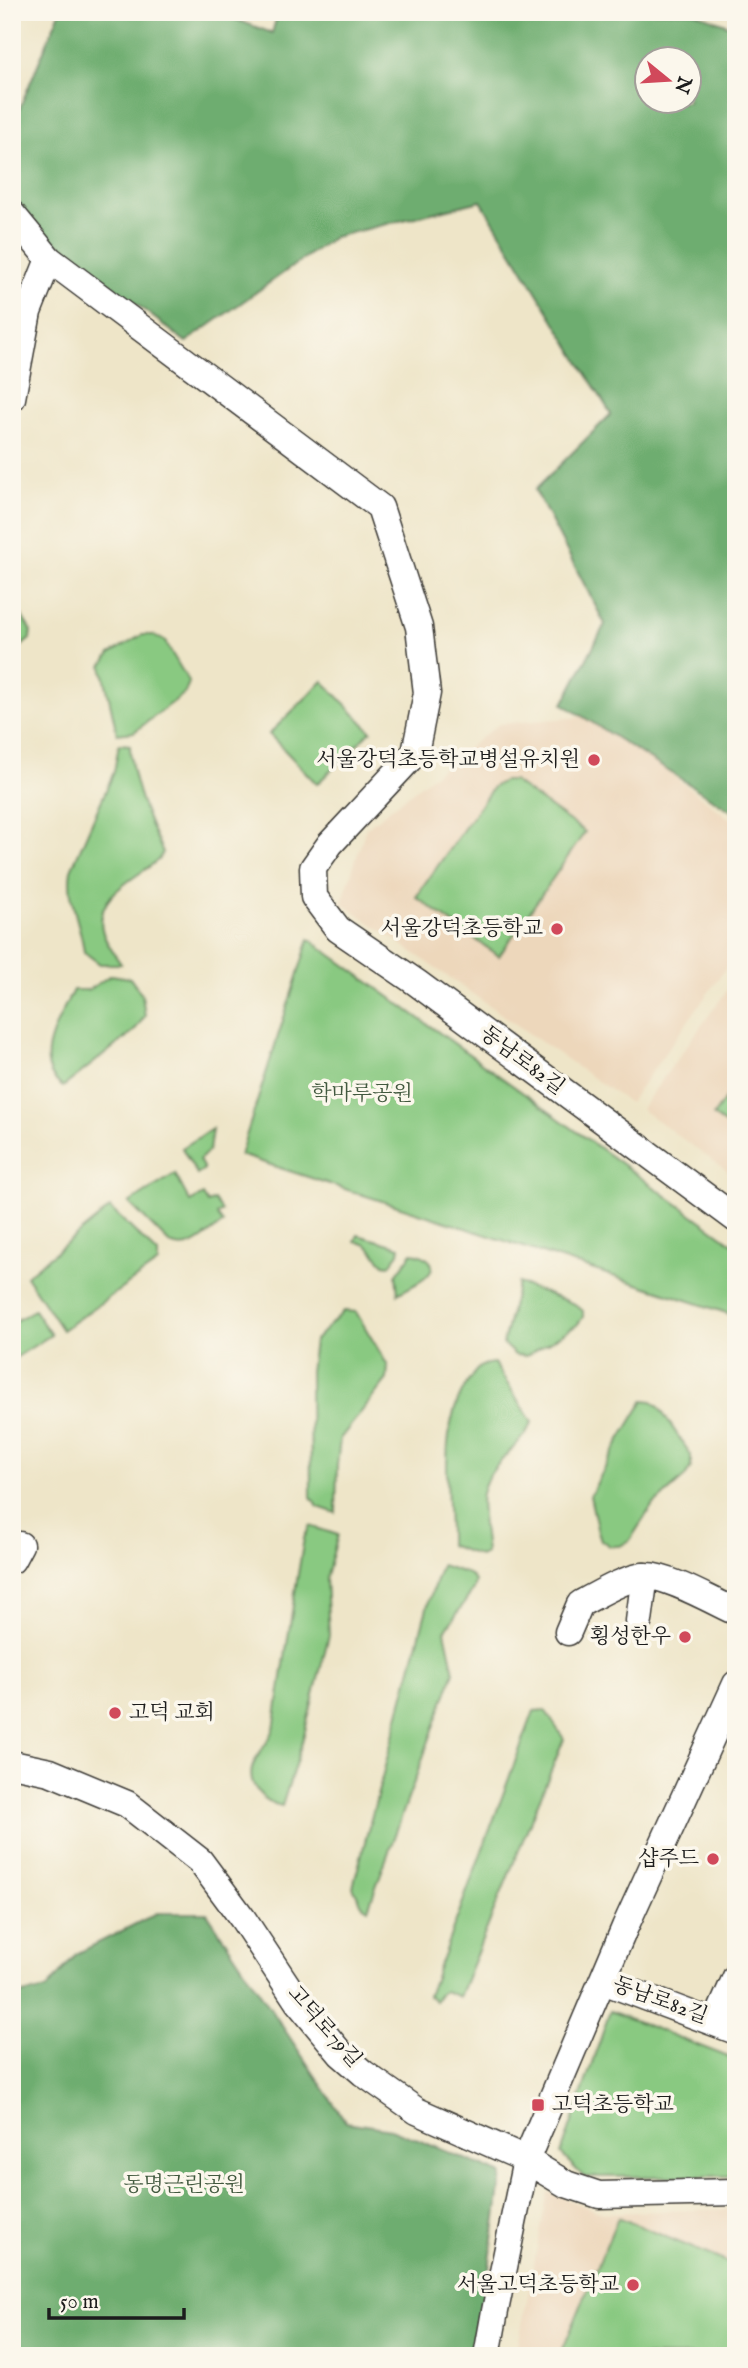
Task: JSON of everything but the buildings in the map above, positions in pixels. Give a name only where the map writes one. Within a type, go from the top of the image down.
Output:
[{"type":"street","points":[[12,214],[49,259],[28,312],[12,398]]},
{"type":"street","name":"동남로82길","points":[[49,259],[380,507],[419,627],[427,693],[415,753],[330,844],[313,868],[314,897],[338,929],[417,983],[736,1219]]},
{"type":"street","points":[[568,1632],[580,1604],[613,1587],[643,1576],[660,1577],[736,1612]]},
{"type":"street","points":[[639,1621],[643,1576]]},
{"type":"street","name":"동남로82길","points":[[488,2356],[526,2160],[625,1927],[736,1684]]},
{"type":"street","name":"고덕로79길","points":[[12,1764],[50,1772],[127,1804],[200,1861],[243,1919],[298,2002],[341,2054],[417,2111],[526,2160],[566,2185],[599,2195],[736,2192]]},
{"type":"street","name":"동남로82길","points":[[603,1981],[726,2026],[736,1977]]},
{"type":"shaded area","name":"서울강덕초등학교","points":[[582,717],[603,724],[736,823],[736,954],[629,1103],[342,903],[366,828],[499,724]]},
{"type":"shaded area","points":[[736,978],[736,1177],[641,1109]]},
{"type":"shaded area","name":"서울고덕초등학교","points":[[548,2192],[602,2213],[736,2209],[736,2356],[516,2356]]},
{"type":"green space","points":[[60,12],[216,12],[272,33],[278,12],[694,12],[736,28],[736,814],[563,704],[605,624],[535,490],[611,414],[481,201],[334,237],[186,342],[22,217],[12,202],[12,126]]},
{"type":"green space","points":[[12,600],[31,631],[30,639],[12,654]]},
{"type":"green space","points":[[142,635],[153,635],[164,640],[189,682],[185,693],[134,732],[117,734],[102,666],[110,654]]},
{"type":"green space","points":[[323,681],[371,731],[317,784],[269,734]]},
{"type":"green space","points":[[119,744],[130,745],[133,771],[141,800],[163,852],[159,859],[111,896],[105,906],[102,916],[103,933],[121,964],[100,964],[84,952],[70,880],[71,870],[114,772]]},
{"type":"green space","points":[[503,781],[513,781],[585,832],[499,956],[416,897],[493,787]]},
{"type":"green space","name":"학마루공원","points":[[309,939],[736,1246],[736,1316],[240,1155]]},
{"type":"green space","points":[[111,975],[130,978],[142,995],[145,1016],[134,1031],[63,1087],[53,1077],[48,1066],[50,1040],[55,1027],[73,990],[88,990]]},
{"type":"green space","points":[[736,1083],[736,1132],[713,1116]]},
{"type":"green space","points":[[212,1129],[209,1151],[199,1160],[204,1169],[197,1175],[182,1148]]},
{"type":"green space","points":[[175,1174],[190,1202],[203,1195],[208,1203],[214,1200],[222,1211],[217,1215],[223,1223],[198,1242],[184,1247],[170,1244],[129,1203]]},
{"type":"green space","points":[[110,1208],[158,1254],[158,1263],[62,1330],[26,1276]]},
{"type":"green space","points":[[358,1235],[400,1247],[399,1253],[390,1265],[384,1264],[367,1245],[355,1241]]},
{"type":"green space","points":[[412,1253],[429,1260],[431,1271],[422,1280],[398,1294],[396,1275]]},
{"type":"green space","points":[[518,1283],[575,1304],[583,1311],[583,1317],[577,1325],[526,1356],[515,1355],[503,1344]]},
{"type":"green space","points":[[34,1310],[51,1335],[12,1360],[12,1323]]},
{"type":"green space","points":[[344,1311],[356,1312],[388,1366],[387,1379],[340,1439],[336,1513],[318,1507],[311,1497],[310,1371],[314,1341]]},
{"type":"green space","points":[[494,1363],[532,1422],[485,1483],[481,1506],[486,1553],[480,1556],[449,1545],[448,1442],[457,1403],[471,1376],[484,1365]]},
{"type":"green space","points":[[644,1400],[652,1401],[658,1406],[691,1455],[691,1467],[685,1477],[652,1506],[630,1540],[620,1546],[610,1546],[601,1540],[590,1496]]},
{"type":"green space","points":[[310,1526],[338,1535],[326,1579],[329,1635],[302,1743],[282,1806],[271,1803],[258,1792],[251,1775],[252,1767],[274,1729],[304,1538]]},
{"type":"green space","points":[[441,1565],[469,1574],[475,1581],[473,1590],[445,1631],[454,1672],[368,1909],[362,1905],[353,1887],[428,1604]]},
{"type":"green space","points":[[545,1710],[564,1739],[459,1997],[445,1991],[435,2001],[428,1996],[534,1711]]},
{"type":"green space","name":"동명근린공원","points":[[157,1913],[207,1913],[346,2122],[391,2129],[502,2174],[477,2356],[24,2356],[12,2325],[12,1996],[47,1989],[76,1954]]},
{"type":"green space","points":[[610,2011],[736,2060],[736,2176],[584,2177],[561,2154]]},
{"type":"green space","points":[[618,2217],[736,2266],[736,2349],[733,2356],[560,2356]]},
{"type":"place","name":"서울강덕초등학교병설유치원","points":[[594,760]]},
{"type":"place","name":"서울강덕초등학교","points":[[557,929]]},
{"type":"place","name":"횡성한우","points":[[685,1637]]},
{"type":"place","name":"고덕 교회","points":[[115,1713]]},
{"type":"place","name":"샵주드","points":[[713,1859]]},
{"type":"place","name":"고덕초등학교","points":[[538,2105]]},
{"type":"place","name":"서울고덕초등학교","points":[[633,2285]]}]
